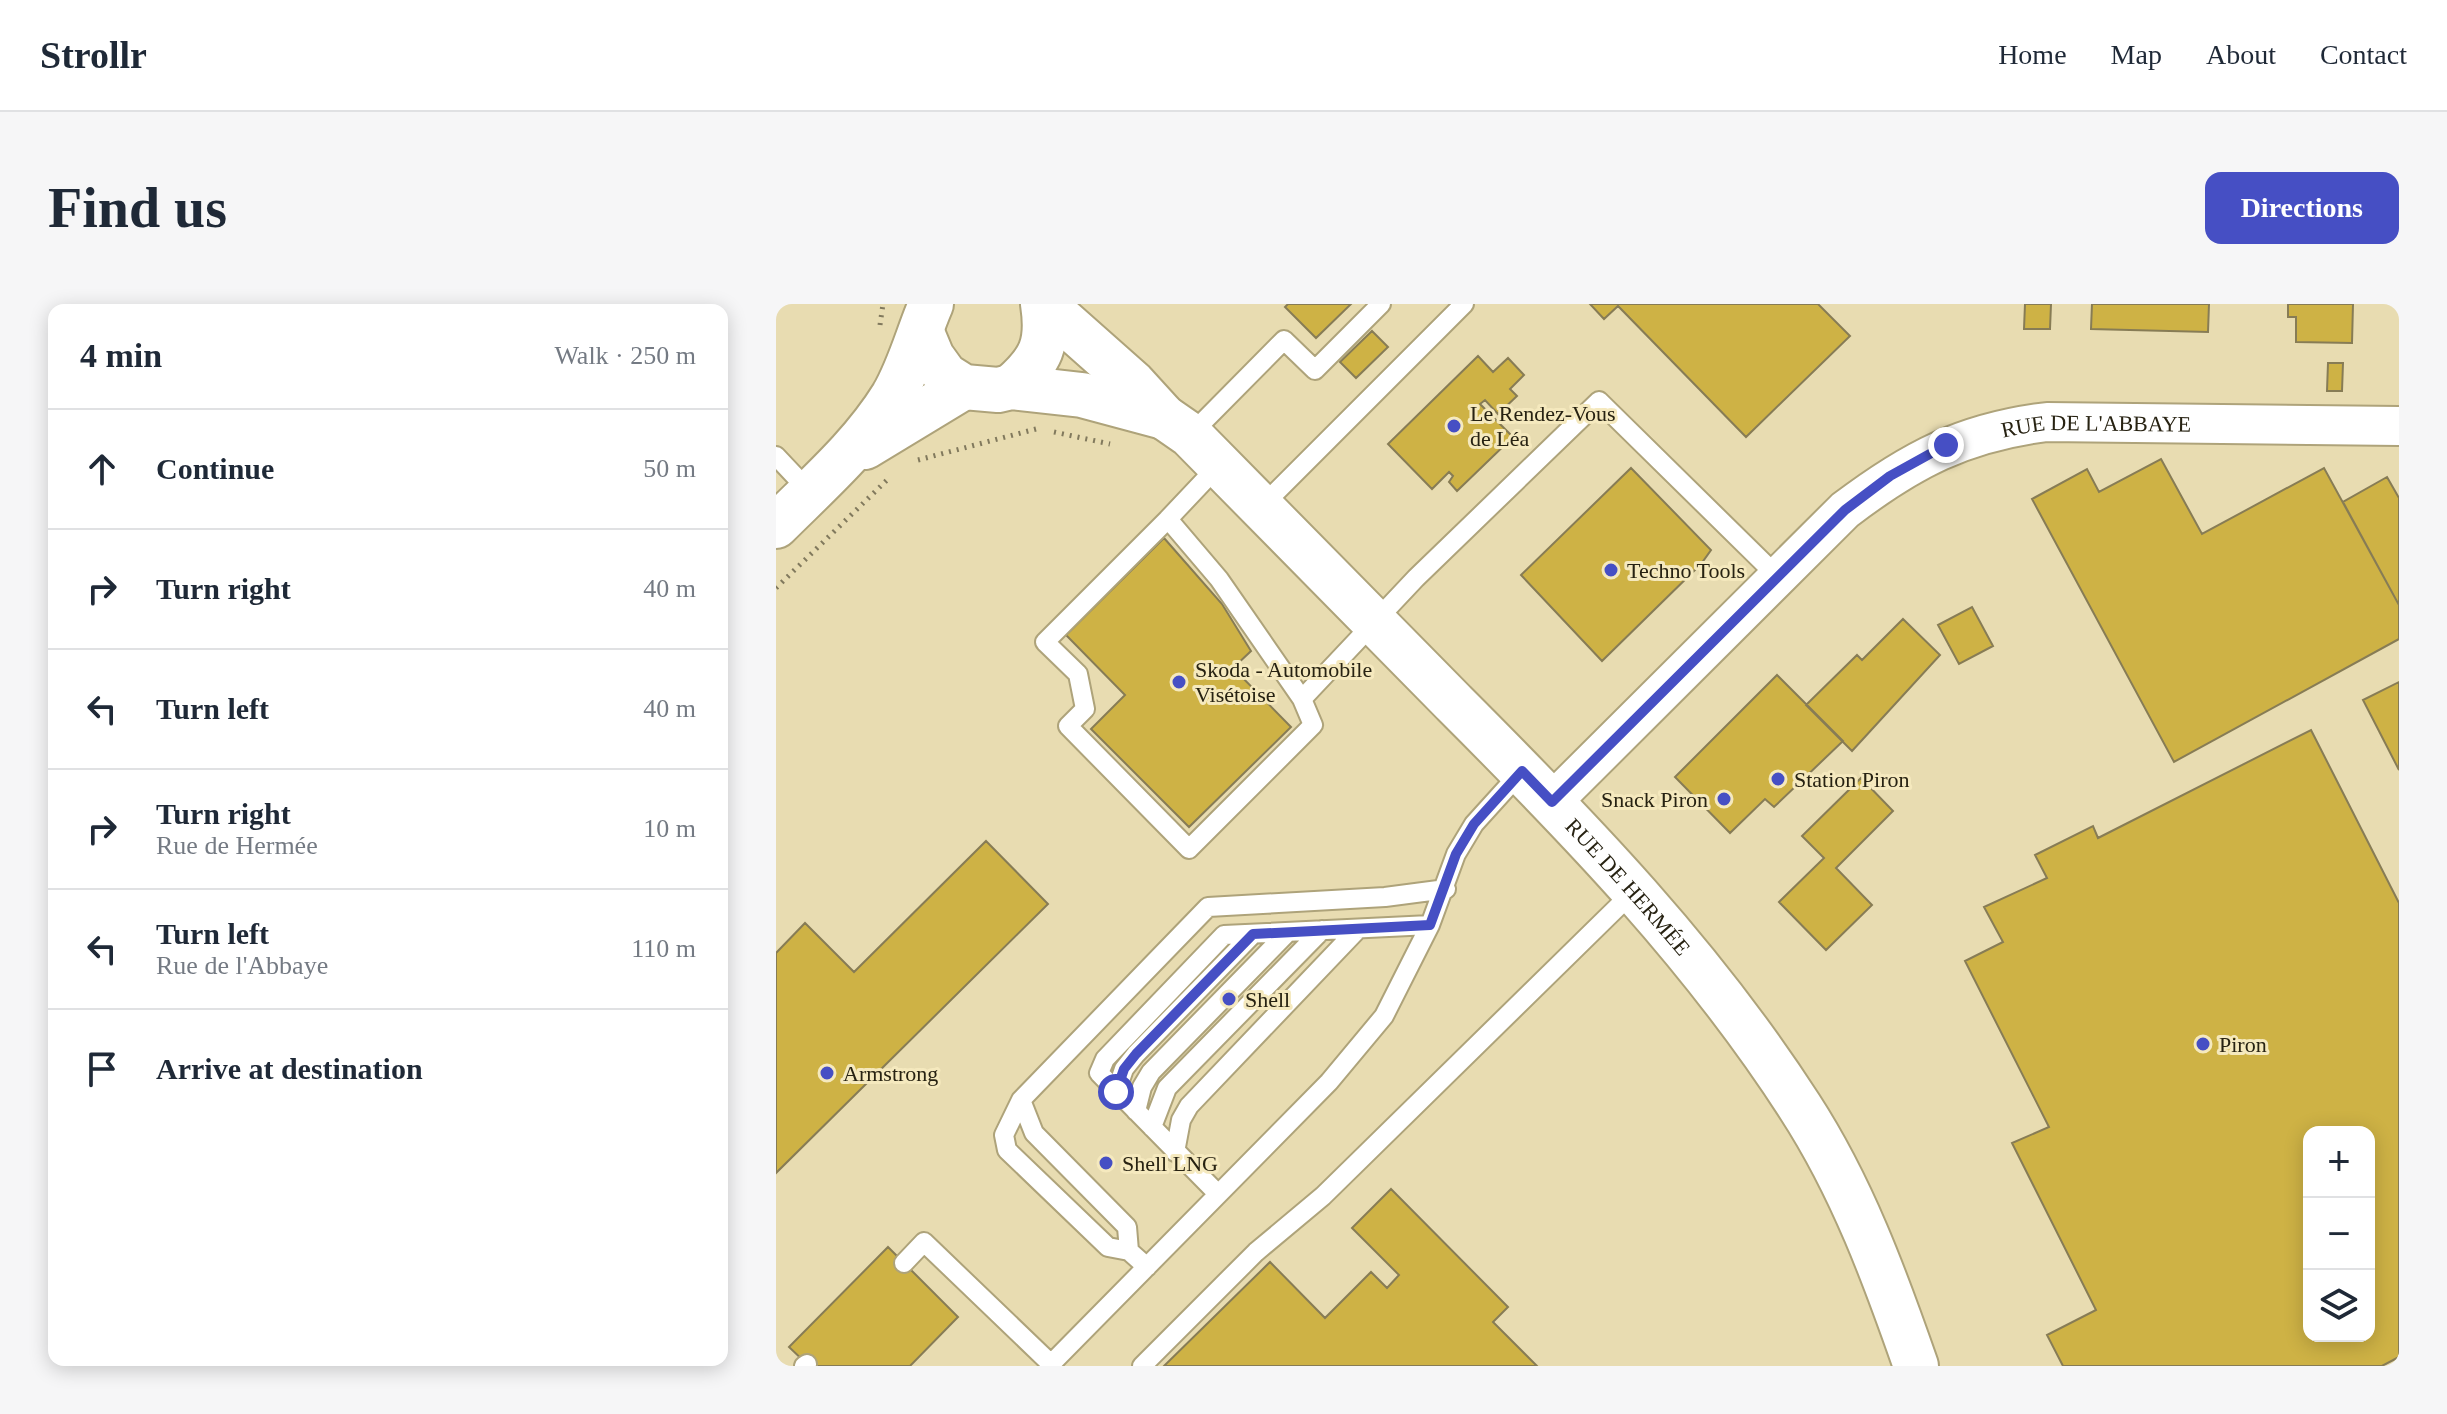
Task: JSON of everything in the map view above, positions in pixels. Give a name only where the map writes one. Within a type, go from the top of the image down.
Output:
[{"type":"street","name":"RUE DE HERMÉE","points":[[1011,387],[1032,369],[1043,347],[1046,324],[1044,304]]},
{"type":"street","name":"RUE DE HERMÉE","points":[[1044,304],[1191,439],[1522,771],[1635,890],[1696,962],[1802,1109],[1844,1186],[1881,1265],[1916,1366]]},
{"type":"street","points":[[926,314],[932,357],[945,375],[964,387],[989,390],[1011,387],[1082,395],[1191,439]]},
{"type":"street","points":[[776,526],[846,458],[893,396],[926,314]]},
{"type":"street","points":[[846,458],[964,387]]},
{"type":"street","name":"RUE DE L'ABBAYE","points":[[1552,802],[1845,510],[1890,476],[1946,445],[2001,427],[2047,422],[2399,426]]},
{"type":"lane","points":[[1168,519],[1219,579],[1302,699],[1313,725],[1189,849],[1068,726],[1085,709],[1078,674],[1045,642],[1168,519],[1191,439],[1284,340],[1315,370],[1381,304]]},
{"type":"lane","points":[[1260,508],[1464,304]]},
{"type":"lane","points":[[1302,699],[1416,578],[1599,401],[1777,576]]},
{"type":"lane","points":[[776,456],[810,492]]},
{"type":"lane","points":[[904,1263],[924,1242],[1050,1365],[1329,1082],[1384,1016],[1446,889],[1456,854],[1474,824],[1522,771]]},
{"type":"lane","points":[[1147,1267],[1129,1251],[1108,1247],[1007,1150],[1004,1135],[1021,1100],[1208,907],[1385,897],[1446,889]]},
{"type":"lane","points":[[1142,1366],[1256,1252],[1334,1186],[1635,890]]},
{"type":"lane","points":[[1218,1194],[1099,1073],[1121,1040],[1224,935],[1430,925]]},
{"type":"lane","points":[[1175,1152],[1181,1120],[1189,1106],[1358,929]]},
{"type":"lane","points":[[1152,1127],[1167,1088],[1322,930]]},
{"type":"lane","points":[[1136,1111],[1142,1087],[1151,1072],[1288,932]]},
{"type":"lane","points":[[1021,1100],[1034,1133],[1127,1227],[1129,1251]]},
{"type":"path","points":[[917,461],[1036,429],[1123,447]]},
{"type":"path","points":[[776,588],[892,474]]},
{"type":"building","points":[[1288,304],[1351,304],[1316,338],[1285,307]]},
{"type":"building","points":[[1590,304],[1818,304],[1850,336],[1746,437],[1618,306],[1604,319]]},
{"type":"building","points":[[2025,304],[2051,304],[2050,329],[2024,329]]},
{"type":"building","points":[[2092,304],[2209,304],[2208,332],[2091,329]]},
{"type":"building","points":[[2288,304],[2353,304],[2352,343],[2296,342],[2296,317],[2288,317]]},
{"type":"building","points":[[1372,331],[1388,347],[1356,378],[1340,362]]},
{"type":"building","name":"Le Rendez-Vous de Léa","points":[[1478,356],[1493,372],[1508,358],[1524,375],[1510,389],[1517,396],[1498,414],[1485,400],[1480,404],[1513,437],[1457,491],[1449,482],[1453,476],[1449,472],[1432,489],[1388,444]]},
{"type":"building","points":[[2328,363],[2343,363],[2342,391],[2327,391]]},
{"type":"building","points":[[2161,459],[2202,534],[2324,468],[2399,605],[2399,639],[2174,762],[2032,499],[2087,469],[2099,492]]},
{"type":"building","name":"Techno Tools","points":[[1631,468],[1711,550],[1701,564],[1602,661],[1521,575]]},
{"type":"building","points":[[2387,477],[2399,498],[2399,605],[2343,502]]},
{"type":"building","name":"Skoda - Automobile Visétoise","points":[[1164,538],[1222,604],[1251,651],[1233,668],[1291,727],[1189,827],[1091,729],[1125,695],[1066,635]]},
{"type":"building","points":[[1972,607],[1993,646],[1959,664],[1938,625]]},
{"type":"building","points":[[1903,619],[1940,655],[1852,751],[1806,705],[1857,655],[1862,660]]},
{"type":"building","points":[[1777,675],[1843,741],[1774,807],[1765,799],[1730,833],[1675,777]]},
{"type":"building","points":[[2399,682],[2399,770],[2363,700]]},
{"type":"building","name":"Piron","points":[[2311,730],[2399,903],[2399,1357],[2382,1366],[2063,1366],[2047,1335],[2096,1310],[2012,1143],[2049,1127],[1965,961],[2003,942],[1984,907],[2047,878],[2035,855],[2093,826],[2098,838]]},
{"type":"building","points":[[1861,778],[1893,811],[1836,868],[1872,905],[1826,950],[1779,902],[1824,858],[1802,836]]},
{"type":"building","name":"Armstrong","points":[[986,841],[1048,904],[776,1173],[776,953],[805,923],[854,972]]},
{"type":"building","points":[[1391,1189],[1508,1307],[1493,1322],[1537,1366],[1164,1366],[1270,1262],[1325,1318],[1371,1272],[1387,1288],[1399,1275],[1352,1228]]},
{"type":"building","points":[[888,1247],[958,1317],[910,1366],[809,1366],[789,1347]]},
{"type":"place","name":"Le Rendez-Vous de Léa","points":[[1454,426]]},
{"type":"place","name":"Techno Tools","points":[[1611,570]]},
{"type":"place","name":"Skoda - Automobile Visétoise","points":[[1179,682]]},
{"type":"place","name":"Station Piron","points":[[1778,779]]},
{"type":"place","name":"Snack Piron","points":[[1724,799]]},
{"type":"place","name":"Shell","points":[[1229,999]]},
{"type":"place","name":"Piron","points":[[2203,1044]]},
{"type":"place","name":"Armstrong","points":[[827,1073]]},
{"type":"place","name":"Shell LNG","points":[[1106,1163]]},
{"type":"route","points":[[1116,1092],[1124,1069],[1136,1054],[1253,934],[1430,925],[1446,889],[1456,854],[1474,824],[1522,771],[1552,802],[1845,510],[1890,476],[1946,445]]}]
